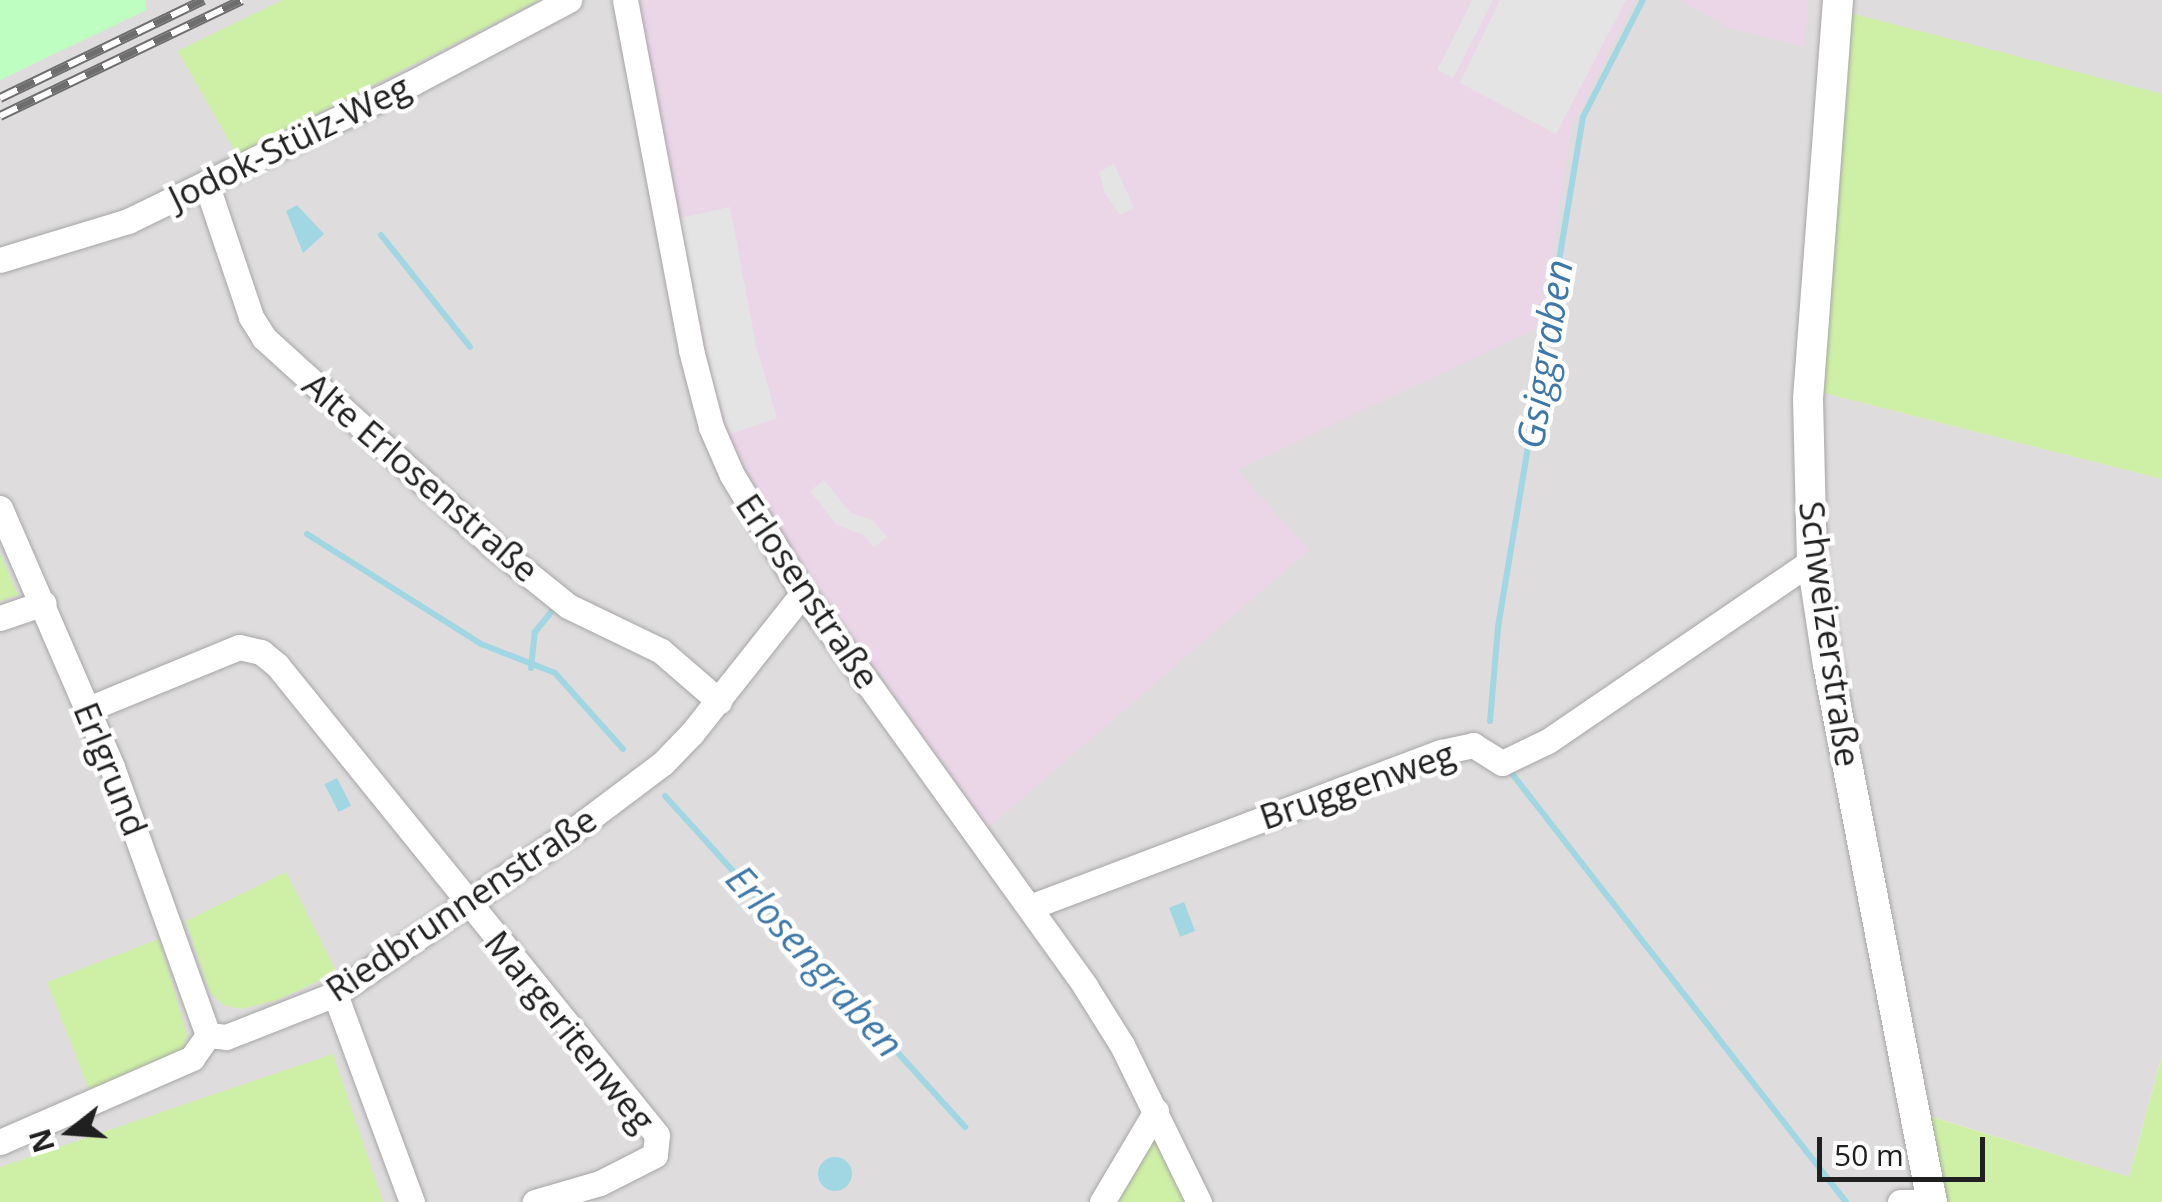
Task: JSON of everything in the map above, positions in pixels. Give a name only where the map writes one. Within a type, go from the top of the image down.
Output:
[{"type":"street","name":"Jodok-Stülz-Weg","points":[[0,260],[128,221],[568,0]]},
{"type":"street","name":"Erlosenstraße","points":[[626,0],[706,413],[732,475],[803,593],[1030,907],[1113,1030],[1200,1202]]},
{"type":"street","name":"Schweizerstraße","points":[[1838,0],[1808,399],[1812,561],[1828,665],[1932,1202]]},
{"type":"street","name":"Alte Erlosenstraße","points":[[206,183],[250,317],[264,338],[491,544],[568,606],[661,651],[720,701]]},
{"type":"street","name":"Erlgrund","points":[[0,508],[88,709],[208,1035]]},
{"type":"street","name":"Bruggenweg","points":[[1030,907],[1441,752],[1472,745],[1502,763],[1548,741],[1812,561]]},
{"type":"street","name":"Riedbrunnenstraße","points":[[0,1142],[192,1058],[208,1035],[226,1036],[336,994],[578,828],[663,763],[720,701],[803,593]]},
{"type":"street","points":[[0,618],[44,603]]},
{"type":"street","points":[[88,709],[239,647],[262,652],[277,665],[468,902]]},
{"type":"street","name":"Margeritenweg","points":[[468,902],[658,1135],[655,1156],[600,1182],[536,1202]]},
{"type":"street","points":[[336,994],[412,1202]]},
{"type":"street","points":[[1102,1202],[1156,1111]]},
{"type":"street","points":[[1900,1202],[1913,1202]]},
{"type":"shaded area","points":[[0,0],[2162,0],[2162,94],[1843,12],[1816,391],[2162,479],[2162,1055],[2129,1177],[1919,1113],[1935,1202],[383,1202],[332,1055],[0,1167]]},
{"type":"shaded area","points":[[624,0],[1635,0],[1572,127],[1542,326],[1237,470],[1309,550],[988,828],[778,529],[718,416],[673,197]]},
{"type":"shaded area","points":[[1472,0],[1493,0],[1453,78],[1437,70]]},
{"type":"shaded area","points":[[1500,0],[1626,0],[1556,134],[1460,83]]},
{"type":"shaded area","points":[[1681,0],[1808,0],[1805,47],[1728,28]]},
{"type":"shaded area","points":[[1114,164],[1134,208],[1120,215],[1105,193],[1099,172]]},
{"type":"shaded area","points":[[730,207],[756,345],[777,418],[730,434],[713,380],[680,218]]},
{"type":"shaded area","points":[[824,480],[851,513],[872,520],[887,537],[874,547],[863,535],[836,524],[810,491]]},
{"type":"green space","points":[[0,0],[145,0],[146,10],[0,80]]},
{"type":"green space","points":[[283,0],[539,0],[237,155],[178,51]]},
{"type":"green space","points":[[1843,11],[2162,94],[2162,479],[1816,391]]},
{"type":"green space","points":[[0,553],[18,595],[0,601]]},
{"type":"green space","points":[[286,872],[337,973],[277,1000],[242,1009],[223,1005],[210,992],[186,921]]},
{"type":"green space","points":[[159,939],[187,1035],[185,1044],[180,1054],[91,1094],[47,982]]},
{"type":"green space","points":[[333,1054],[383,1202],[0,1202],[0,1167]]},
{"type":"green space","points":[[2162,1056],[2162,1202],[1935,1202],[1918,1113],[2129,1177]]},
{"type":"green space","points":[[1155,1131],[1193,1202],[1116,1202]]},
{"type":"water","points":[[297,205],[324,234],[303,253],[286,211]]},
{"type":"water","points":[[337,778],[351,806],[339,812],[325,784]]},
{"type":"water","points":[[1184,902],[1195,931],[1180,937],[1169,908]]},
{"type":"water","points":[[835,1157],[847,1162],[852,1174],[847,1186],[835,1191],[823,1186],[818,1174],[823,1162]]},
{"type":"waterway","name":"Gsiggraben","points":[[1490,721],[1498,627],[1583,117],[1643,0]]},
{"type":"waterway","points":[[381,235],[470,347]]},
{"type":"waterway","name":"Erlosengraben","points":[[307,534],[481,644],[555,673],[623,749]]},
{"type":"waterway","points":[[531,668],[535,632],[553,610]]},
{"type":"waterway","name":"Gsiggraben","points":[[1513,775],[1846,1202]]},
{"type":"waterway","name":"Erlosengraben","points":[[665,796],[965,1127]]},
{"type":"railway","points":[[0,98],[204,0]]},
{"type":"railway","points":[[0,116],[242,0]]}]
